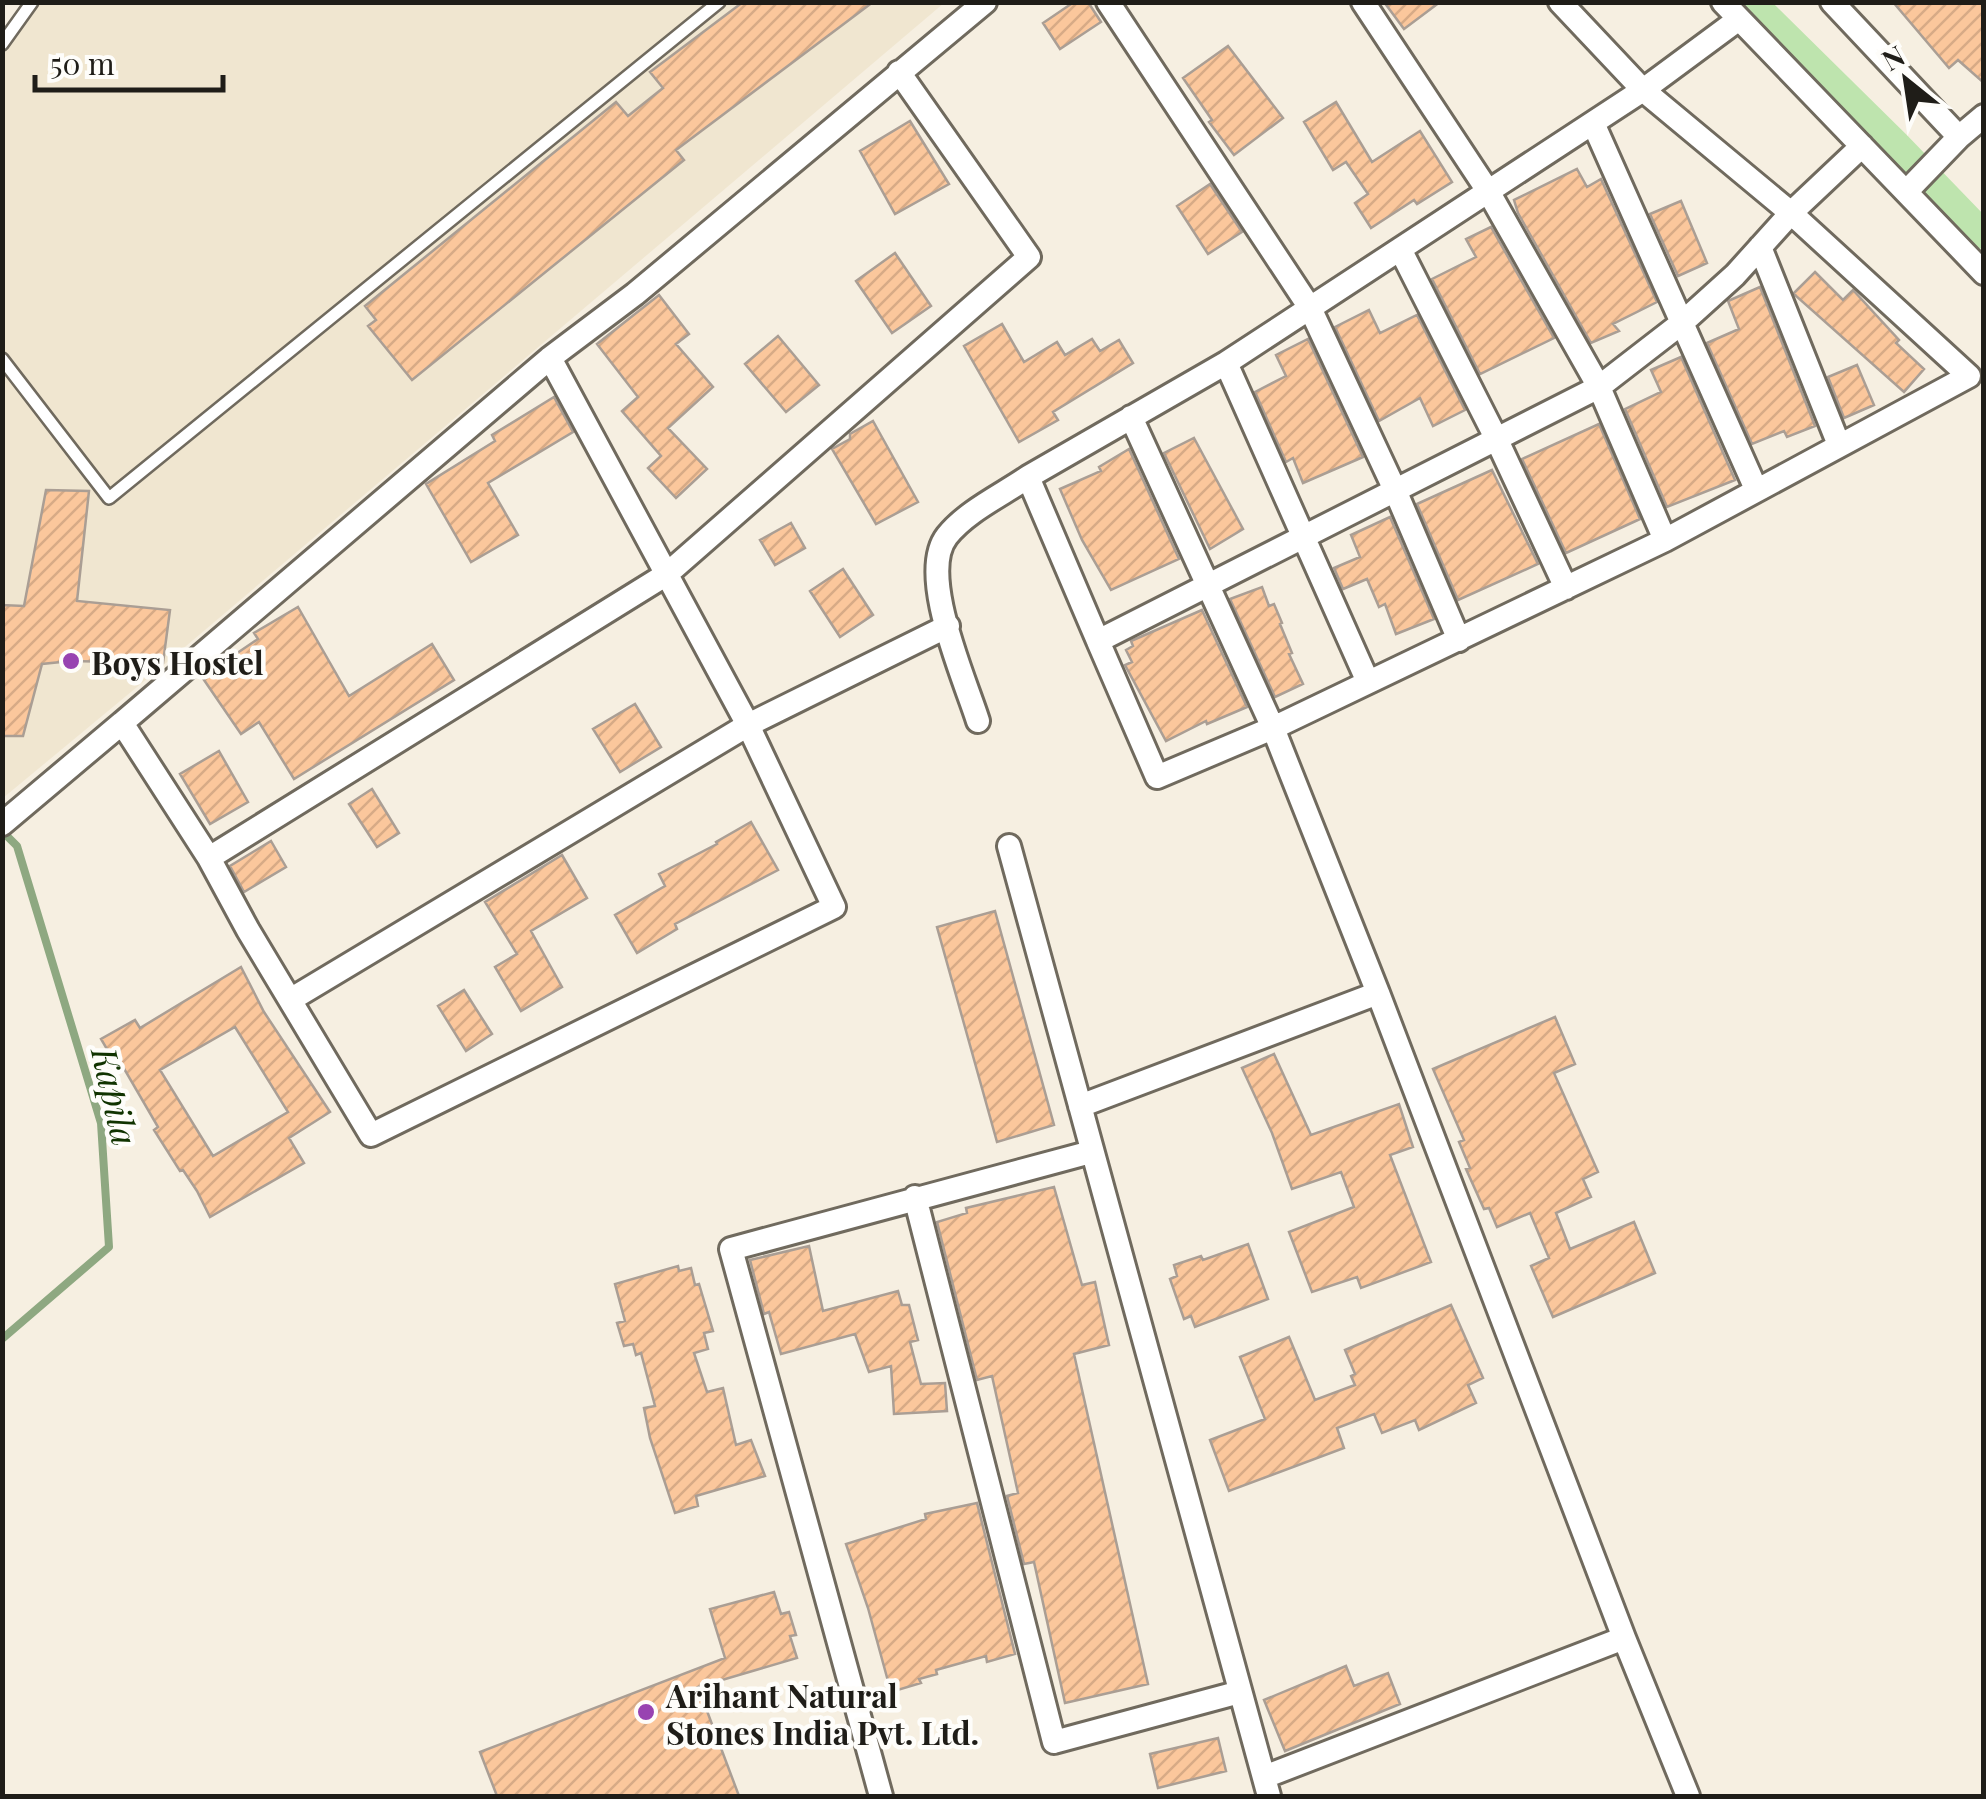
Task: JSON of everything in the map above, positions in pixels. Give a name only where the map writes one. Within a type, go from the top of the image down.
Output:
[{"type":"street","points":[[2,824],[550,358],[635,294],[984,2]]},
{"type":"street","points":[[1108,2],[1310,308],[1395,490],[1459,640]]},
{"type":"street","points":[[1363,2],[1488,192],[1599,387],[1665,540]]},
{"type":"street","points":[[1028,477],[1157,777],[1273,728],[1665,540],[1968,376],[1791,212],[1643,90],[1560,2]]},
{"type":"street","points":[[1832,2],[1959,137]]},
{"type":"street","points":[[978,721],[948,626],[936,571],[944,539],[963,520],[1028,477],[1226,363],[1594,123],[1643,90],[1731,11],[1984,273]]},
{"type":"street","points":[[209,858],[667,574],[1029,256],[899,72]]},
{"type":"street","points":[[1906,192],[1959,137],[1982,120]]},
{"type":"street","points":[[1594,123],[1756,489]]},
{"type":"street","points":[[1098,641],[1599,387],[1735,276],[1791,212],[1862,146]]},
{"type":"street","points":[[1760,247],[1839,445]]},
{"type":"street","points":[[1400,249],[1496,438],[1566,588]]},
{"type":"street","points":[[122,723],[209,858],[371,1136],[834,907],[748,724],[550,358]]},
{"type":"street","points":[[1226,363],[1368,682]]},
{"type":"street","points":[[1131,417],[1273,728],[1688,1796]]},
{"type":"street","points":[[290,1000],[748,724],[948,626]]},
{"type":"street","points":[[1009,846],[1266,1786],[1624,1638]]},
{"type":"street","points":[[1080,1106],[1378,993]]},
{"type":"street","points":[[881,1796],[731,1249],[1091,1152]]},
{"type":"street","points":[[915,1197],[1054,1742],[1240,1692]]},
{"type":"lane","points":[[2,44],[32,2]]},
{"type":"lane","points":[[2,359],[109,498],[718,2]]},
{"type":"shaded area","points":[[37,3],[944,3],[3,798],[2,52]]},
{"type":"building","points":[[743,2],[873,2],[676,150],[684,160],[412,380],[368,326],[376,320],[365,306],[616,102],[628,116],[663,88],[650,72]]},
{"type":"building","points":[[1074,2],[1088,2],[1101,22],[1060,49],[1043,23]]},
{"type":"building","points":[[1384,2],[1440,2],[1404,29]]},
{"type":"building","points":[[1893,2],[1984,2],[1984,83],[1958,60],[1949,68]]},
{"type":"building","points":[[1228,46],[1283,118],[1234,155],[1183,78]]},
{"type":"building","points":[[1336,102],[1372,162],[1420,131],[1452,182],[1417,204],[1414,200],[1371,228],[1355,203],[1368,194],[1346,162],[1333,170],[1304,122]]},
{"type":"building","points":[[910,121],[949,184],[895,214],[860,151]]},
{"type":"building","points":[[1577,169],[1587,187],[1601,179],[1657,302],[1613,324],[1619,331],[1591,343],[1514,200]]},
{"type":"building","points":[[1210,184],[1242,232],[1208,254],[1177,206]]},
{"type":"building","points":[[1681,201],[1707,263],[1678,276],[1650,214]]},
{"type":"building","points":[[1491,227],[1554,338],[1480,374],[1432,279],[1476,257],[1466,239]]},
{"type":"building","points":[[895,253],[931,306],[892,333],[856,281]]},
{"type":"building","points":[[1815,272],[1843,300],[1853,290],[1899,340],[1896,343],[1924,369],[1904,392],[1796,296],[1794,293]]},
{"type":"building","points":[[1760,287],[1815,426],[1787,437],[1784,431],[1752,444],[1707,343],[1739,329],[1728,301]]},
{"type":"building","points":[[659,295],[689,334],[676,344],[713,387],[668,428],[707,469],[676,498],[648,468],[661,456],[622,411],[638,397],[597,344]]},
{"type":"building","points":[[1369,310],[1380,333],[1417,315],[1465,410],[1433,426],[1420,398],[1379,421],[1335,327]]},
{"type":"building","points":[[1002,324],[1024,362],[1057,342],[1065,355],[1092,339],[1100,351],[1119,340],[1133,363],[1053,412],[1058,420],[1019,442],[964,346]]},
{"type":"building","points":[[778,336],[819,385],[786,412],[745,364]]},
{"type":"building","points":[[1308,339],[1363,457],[1303,483],[1293,458],[1286,462],[1255,392],[1286,376],[1276,355]]},
{"type":"building","points":[[1681,357],[1735,480],[1667,507],[1625,409],[1661,392],[1651,370]]},
{"type":"building","points":[[1857,365],[1874,405],[1844,418],[1828,377]]},
{"type":"building","points":[[554,397],[573,432],[488,483],[518,535],[471,562],[426,484],[495,441],[492,435]]},
{"type":"building","points":[[873,421],[918,502],[876,524],[832,449]]},
{"type":"building","points":[[1599,424],[1640,519],[1566,553],[1522,459]]},
{"type":"building","points":[[1194,438],[1243,529],[1210,549],[1164,453]]},
{"type":"building","points":[[1129,449],[1179,559],[1111,590],[1082,540],[1060,489],[1101,471],[1099,467]]},
{"type":"building","points":[[1492,470],[1538,564],[1458,600],[1417,504]]},
{"type":"building","points":[[46,490],[89,491],[77,601],[170,610],[163,663],[42,664],[23,736],[2,736],[2,605],[24,606]]},
{"type":"building","points":[[1390,517],[1434,619],[1396,634],[1385,604],[1379,607],[1367,579],[1343,589],[1334,568],[1360,557],[1351,535]]},
{"type":"building","points":[[791,523],[805,548],[775,565],[760,540]]},
{"type":"building","points":[[843,569],[873,615],[840,637],[810,591]]},
{"type":"building","points":[[1262,587],[1269,606],[1274,604],[1303,684],[1275,697],[1230,599]]},
{"type":"building","points":[[298,607],[349,696],[432,644],[454,680],[294,779],[259,722],[241,734],[202,677],[258,639],[254,633]]},
{"type":"building","points":[[1202,610],[1247,707],[1166,741],[1125,665],[1132,662],[1126,650],[1133,646],[1131,641]]},
{"type":"building","points":[[635,704],[661,747],[620,772],[593,729]]},
{"type":"building","points":[[219,751],[248,802],[210,824],[180,774]]},
{"type":"building","points":[[372,789],[399,833],[377,847],[349,804]]},
{"type":"building","points":[[751,822],[778,870],[675,924],[677,929],[637,953],[615,915],[665,886],[659,874]]},
{"type":"building","points":[[271,841],[286,867],[244,892],[230,866]]},
{"type":"building","points":[[562,855],[587,898],[531,931],[562,987],[521,1011],[495,967],[517,954],[485,902]]},
{"type":"building","points":[[995,911],[1054,1125],[997,1142],[937,927]]},
{"type":"building","points":[[241,967],[264,1012],[330,1112],[289,1138],[304,1163],[210,1217],[197,1191],[154,1130],[158,1127],[122,1065],[118,1068],[101,1039],[135,1020],[140,1028]],"holes":[[[235,1027],[288,1112],[213,1156],[160,1070]]]},
{"type":"building","points":[[464,990],[492,1034],[466,1051],[438,1006]]},
{"type":"building","points":[[1555,1017],[1575,1064],[1554,1073],[1598,1172],[1583,1179],[1591,1197],[1556,1213],[1570,1249],[1634,1222],[1655,1273],[1553,1317],[1531,1266],[1549,1258],[1530,1213],[1497,1227],[1489,1208],[1484,1209],[1466,1169],[1470,1168],[1459,1142],[1464,1140],[1433,1069]]},
{"type":"building","points":[[1274,1054],[1311,1135],[1399,1104],[1413,1147],[1390,1155],[1431,1262],[1361,1288],[1357,1277],[1312,1292],[1289,1232],[1354,1207],[1341,1172],[1292,1189],[1242,1068]]},
{"type":"building","points":[[1054,1187],[1082,1285],[1095,1282],[1109,1345],[1074,1354],[1148,1684],[1065,1703],[1034,1562],[1024,1564],[1007,1496],[1018,1493],[992,1376],[977,1380],[937,1222],[967,1213],[966,1208]]},
{"type":"building","points":[[1248,1244],[1268,1299],[1195,1327],[1191,1316],[1184,1319],[1170,1279],[1177,1276],[1174,1265],[1201,1256],[1203,1260]]},
{"type":"building","points":[[809,1246],[823,1311],[898,1291],[902,1305],[909,1305],[918,1340],[910,1342],[921,1384],[945,1383],[947,1411],[894,1414],[891,1366],[869,1372],[855,1334],[781,1354],[769,1312],[764,1314],[750,1260]]},
{"type":"building","points":[[678,1266],[679,1271],[691,1268],[713,1331],[704,1333],[708,1349],[694,1353],[707,1392],[723,1388],[736,1445],[751,1440],[765,1476],[696,1496],[698,1506],[675,1513],[650,1438],[644,1408],[655,1406],[641,1353],[636,1355],[633,1344],[624,1346],[617,1323],[625,1321],[615,1284]]},
{"type":"building","points":[[1451,1305],[1483,1378],[1468,1385],[1476,1403],[1419,1430],[1415,1420],[1382,1433],[1374,1414],[1337,1428],[1344,1448],[1229,1491],[1210,1440],[1265,1419],[1240,1357],[1289,1337],[1315,1400],[1355,1385],[1351,1376],[1355,1374],[1345,1350]]},
{"type":"building","points":[[977,1503],[1015,1654],[987,1662],[986,1656],[936,1670],[937,1674],[919,1679],[921,1683],[891,1692],[846,1544],[926,1519],[925,1514]]},
{"type":"building","name":"Arihant Natural Stones India Pvt. Ltd.","points":[[774,1592],[781,1614],[789,1612],[796,1635],[790,1636],[797,1658],[698,1687],[739,1796],[497,1796],[480,1752],[725,1658],[710,1609]]},
{"type":"building","points":[[1346,1666],[1354,1686],[1388,1673],[1400,1704],[1285,1751],[1264,1700]]},
{"type":"building","points":[[1218,1738],[1226,1771],[1158,1788],[1150,1754]]},
{"type":"waterway","points":[[1752,2],[1984,235]]},
{"type":"waterway","name":"Kapila","points":[[2,831],[17,846],[101,1123],[109,1247],[2,1339]]},
{"type":"place","name":"Boys Hostel","points":[[71,661]]},
{"type":"place","name":"Arihant Natural Stones India Pvt. Ltd.","points":[[646,1712]]}]
